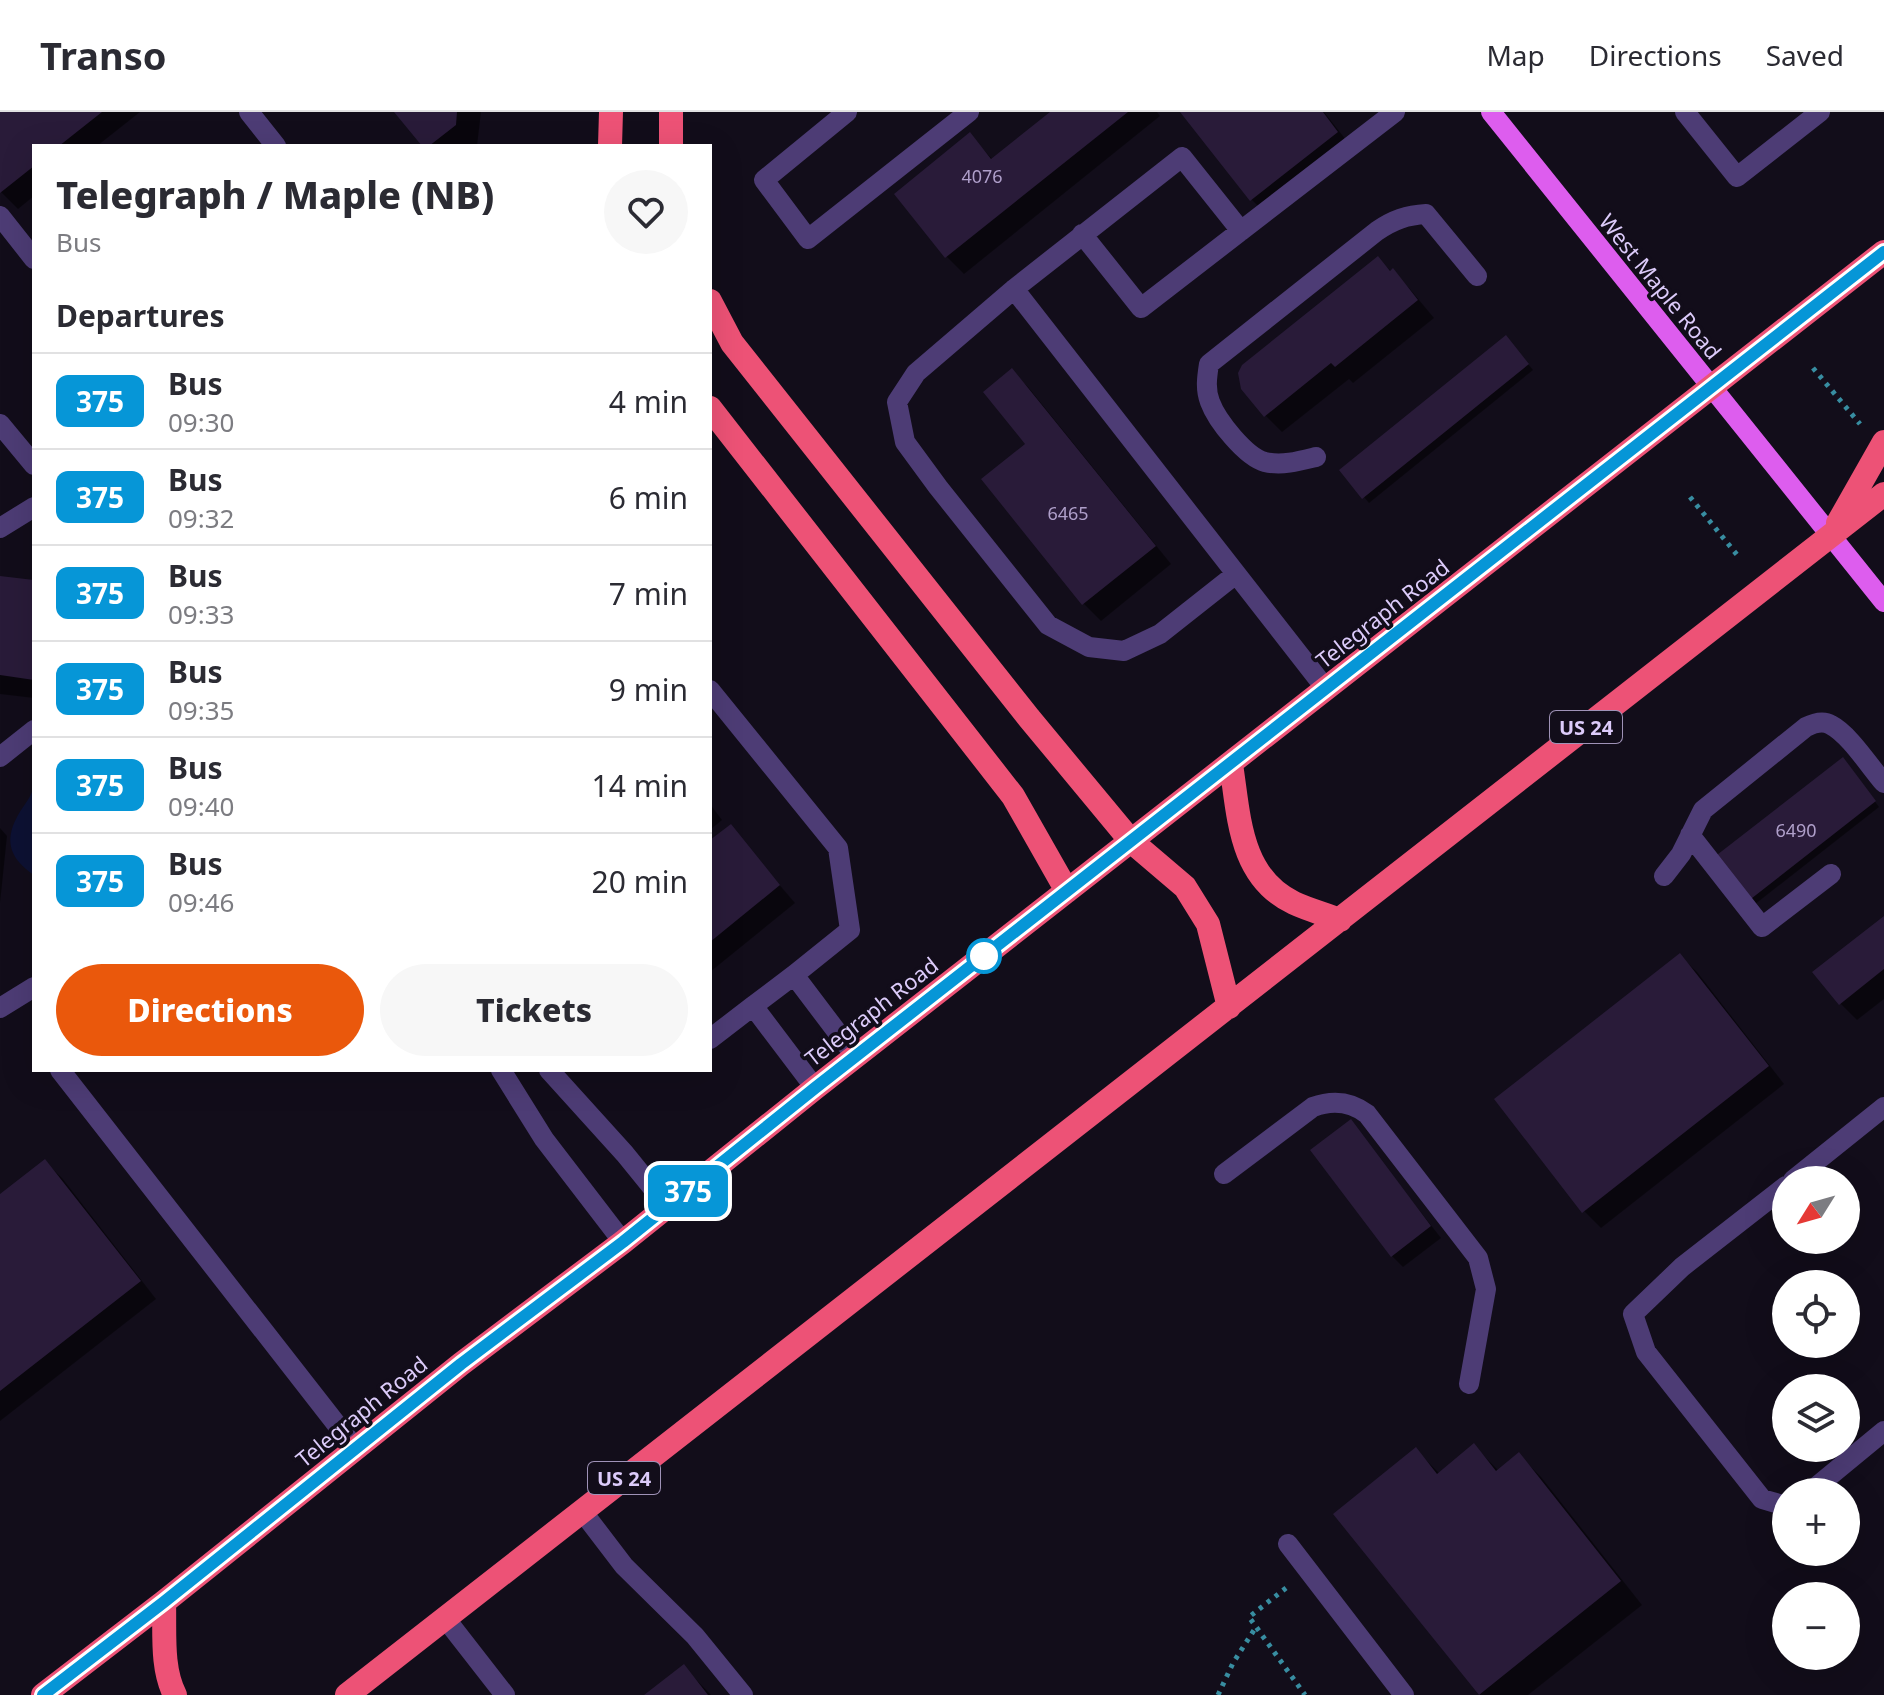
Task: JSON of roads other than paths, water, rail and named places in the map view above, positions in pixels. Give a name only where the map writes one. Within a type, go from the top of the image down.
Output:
[{"type":"highway","points":[[610,144],[611,112]]},
{"type":"highway","points":[[671,112],[671,144]]},
{"type":"highway","name":"Telegraph Road","points":[[43,1695],[461,1364],[668,1207],[815,1088],[1884,252]]},
{"type":"highway","points":[[712,305],[732,343],[1029,718],[1131,841],[1185,887],[1199,907],[1215,944],[1229,1007]]},
{"type":"highway","points":[[712,411],[1013,796],[1067,891]]},
{"type":"highway","points":[[1831,535],[1884,442]]},
{"type":"highway","name":"US 24","points":[[347,1695],[1884,494]]},
{"type":"highway","points":[[1231,764],[1244,847],[1257,872],[1272,889],[1292,902],[1340,920]]},
{"type":"highway","points":[[164,1602],[167,1663],[175,1695]]},
{"type":"main road","name":"West Maple Road","points":[[1491,112],[1884,602]]},
{"type":"lane","points":[[249,112],[274,144]]},
{"type":"lane","points":[[847,112],[821,120],[764,180],[808,239],[969,112]]},
{"type":"lane","points":[[1082,234],[1141,308],[1395,112]]},
{"type":"lane","points":[[1685,112],[1737,177],[1820,112]]},
{"type":"lane","points":[[1236,574],[1160,634],[1124,651],[1089,647],[1048,625],[938,487],[905,442],[897,402],[916,373],[1014,289],[1182,157],[1241,231]]},
{"type":"lane","points":[[1316,457],[1287,463],[1264,462],[1244,449],[1210,403],[1206,386],[1209,364],[1377,231],[1392,221],[1410,215],[1426,214],[1477,276]]},
{"type":"lane","points":[[0,216],[32,256]]},
{"type":"lane","points":[[1014,289],[1326,689]]},
{"type":"lane","points":[[0,424],[32,463]]},
{"type":"lane","points":[[0,528],[32,508]]},
{"type":"lane","points":[[712,692],[838,848],[850,930],[712,1037]]},
{"type":"lane","points":[[1664,876],[1681,854],[1703,810],[1815,723],[1832,725],[1884,783]]},
{"type":"lane","points":[[0,757],[32,732]]},
{"type":"lane","points":[[1690,835],[1762,927],[1831,874]]},
{"type":"lane","points":[[794,975],[856,1057]]},
{"type":"lane","points":[[0,1008],[32,988]]},
{"type":"lane","points":[[753,1006],[815,1088]]},
{"type":"lane","points":[[62,1072],[355,1448]]},
{"type":"lane","points":[[502,1072],[544,1139],[623,1242]]},
{"type":"lane","points":[[551,1072],[668,1207]]},
{"type":"lane","points":[[1224,1174],[1313,1107],[1328,1102],[1343,1103],[1367,1114],[1470,1246],[1481,1266],[1486,1289],[1469,1384]]},
{"type":"lane","points":[[1810,1166],[1884,1107]]},
{"type":"lane","points":[[1772,1197],[1682,1267],[1633,1314],[1646,1352],[1762,1499],[1772,1502]]},
{"type":"lane","points":[[1827,1478],[1884,1431]]},
{"type":"lane","points":[[582,1511],[624,1566],[695,1636],[743,1695]]},
{"type":"lane","points":[[1288,1544],[1404,1695]]},
{"type":"lane","points":[[445,1618],[505,1695]]}]
